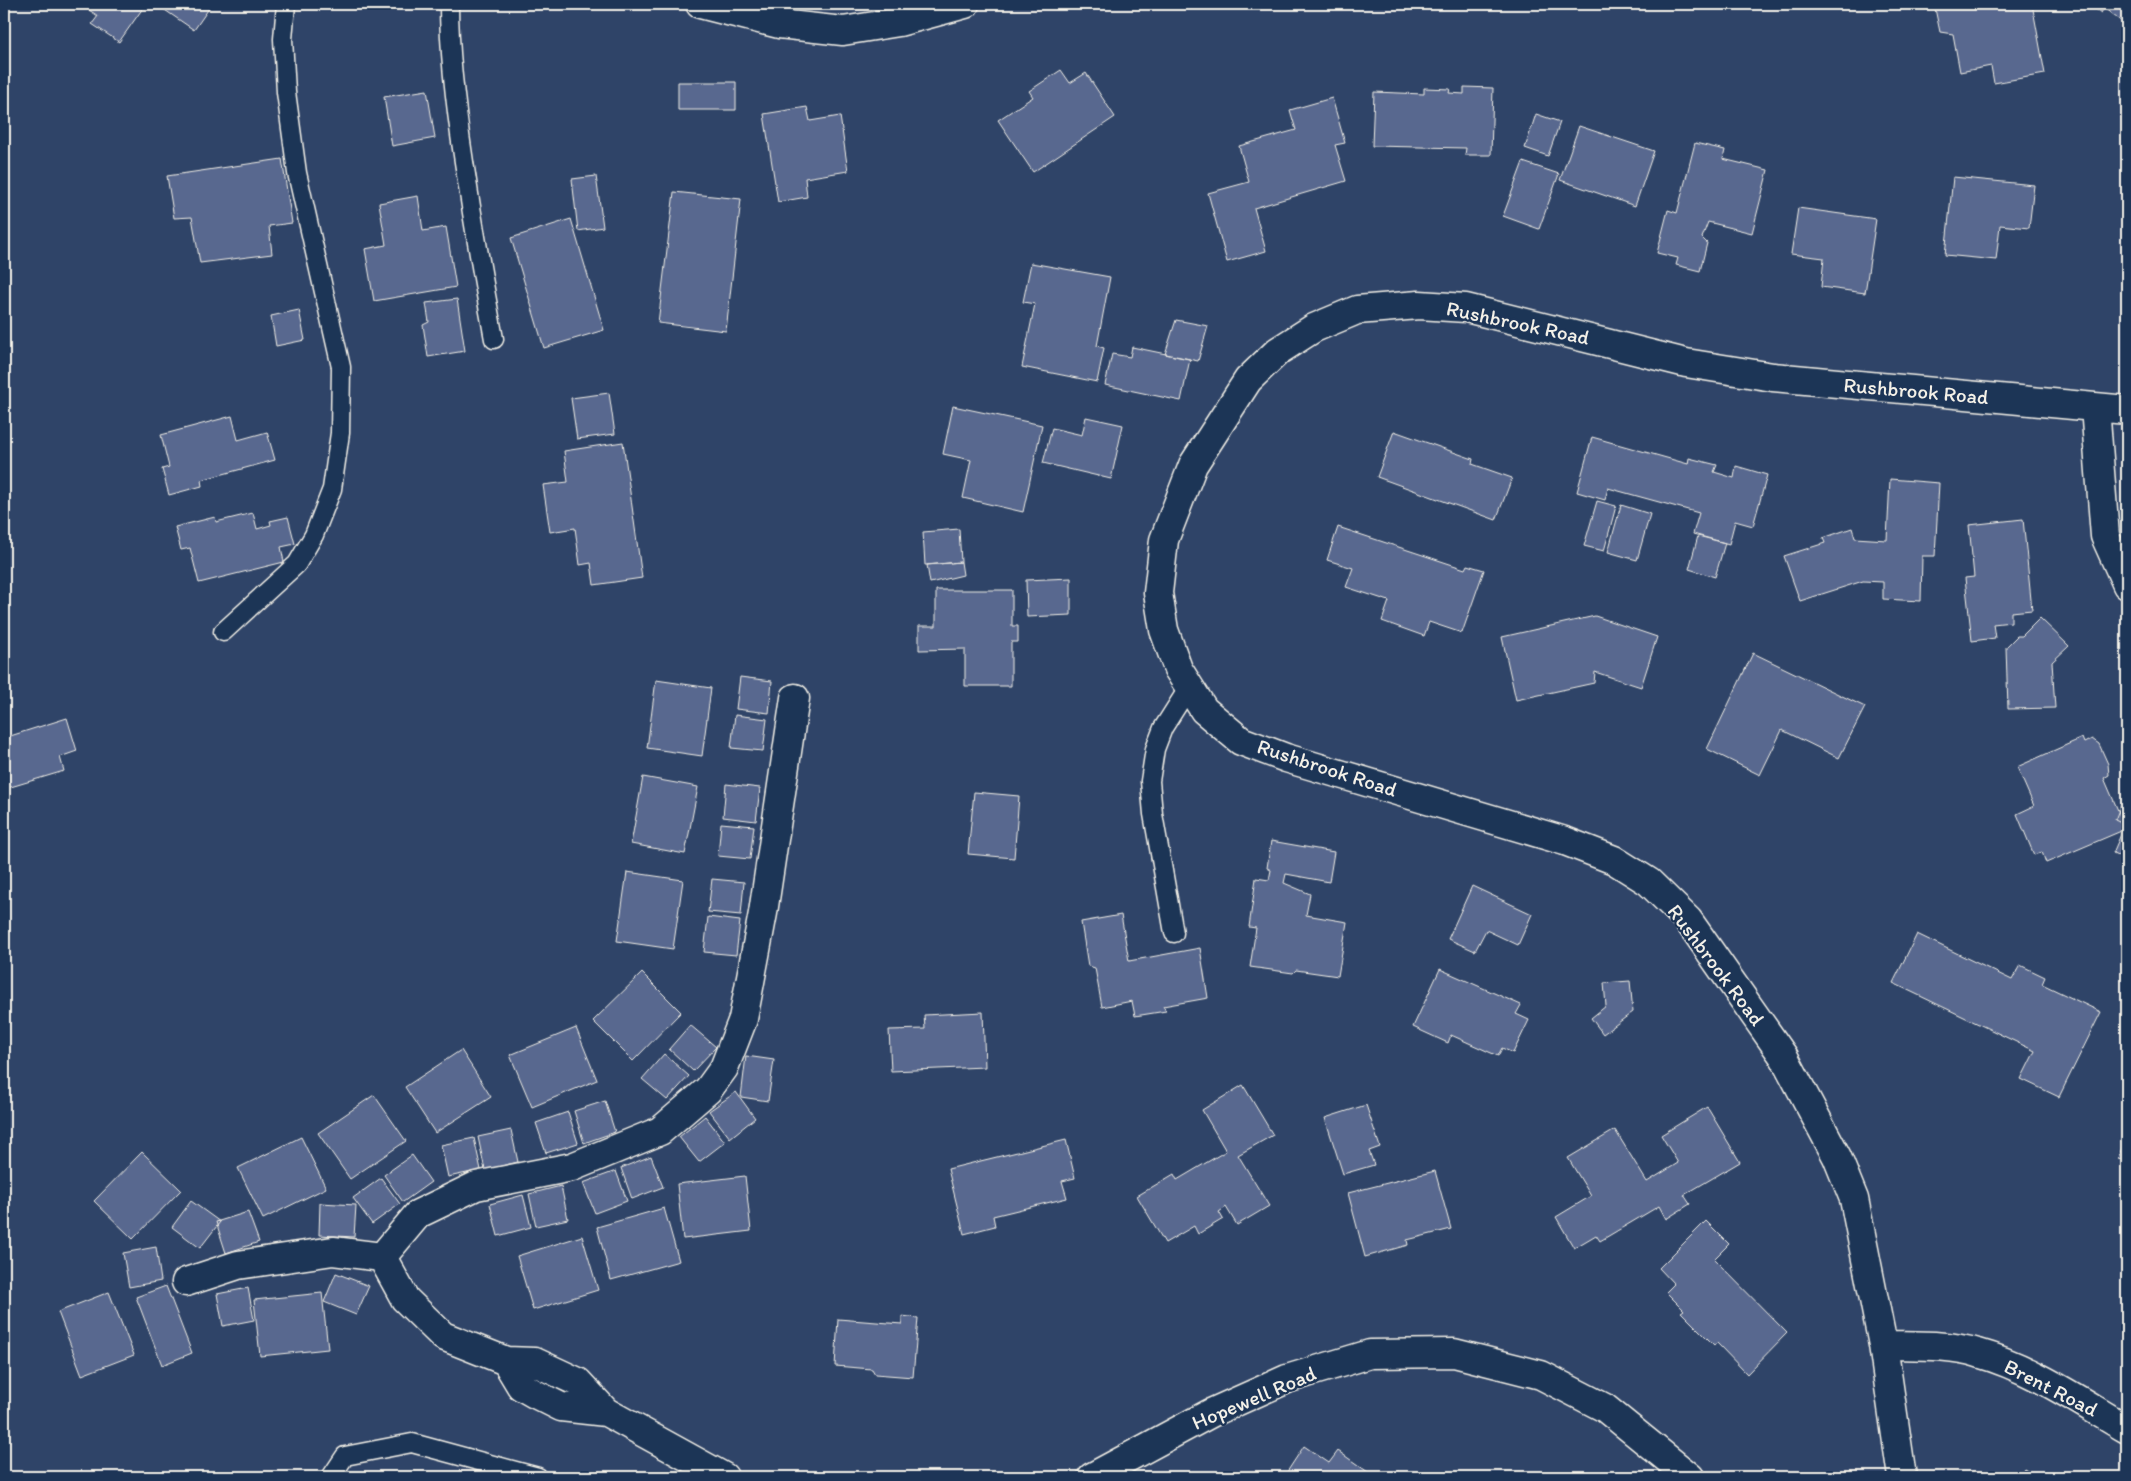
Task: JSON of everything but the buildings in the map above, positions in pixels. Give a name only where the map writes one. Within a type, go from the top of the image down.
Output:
[{"type":"street","points":[[700,4],[779,24],[844,31],[899,22],[965,4]]},
{"type":"street","name":"Rushbrook Road","points":[[1884,1344],[1854,1199],[1837,1157],[1784,1057],[1688,920],[1649,882],[1614,860],[1565,841],[1286,758],[1241,741],[1204,710],[1178,669],[1164,630],[1158,593],[1164,540],[1193,465],[1248,380],[1278,350],[1314,328],[1357,310],[1419,305],[1466,308],[1686,363],[1773,377],[2127,410]]},
{"type":"street","points":[[2095,408],[2105,536],[2127,585]]},
{"type":"street","points":[[382,1257],[418,1214],[476,1186],[572,1167],[660,1131],[708,1090],[724,1068],[742,1019],[763,913],[795,698]]},
{"type":"street","points":[[186,1282],[238,1265],[334,1251],[382,1257]]},
{"type":"street","points":[[382,1257],[405,1299],[443,1336],[506,1361],[521,1386],[535,1394],[561,1407],[606,1412],[724,1477]]},
{"type":"street","points":[[1884,1344],[1902,1477]]},
{"type":"street","name":"Brent Road","points":[[1884,1344],[1977,1352],[2034,1374],[2127,1429]]},
{"type":"street","name":"Hopewell Road","points":[[1092,1477],[1211,1413],[1287,1379],[1370,1354],[1454,1352],[1541,1375],[1605,1408],[1679,1466],[1690,1477]]},
{"type":"lane","points":[[223,632],[297,564],[310,542],[332,489],[340,433],[341,367],[297,173],[286,92],[283,39],[286,4]]},
{"type":"lane","points":[[449,4],[448,42],[458,120],[480,264],[494,339]]},
{"type":"lane","points":[[1174,933],[1153,814],[1150,781],[1155,750],[1163,728],[1189,687]]},
{"type":"lane","points":[[331,1477],[345,1456],[412,1443],[538,1477]]}]
